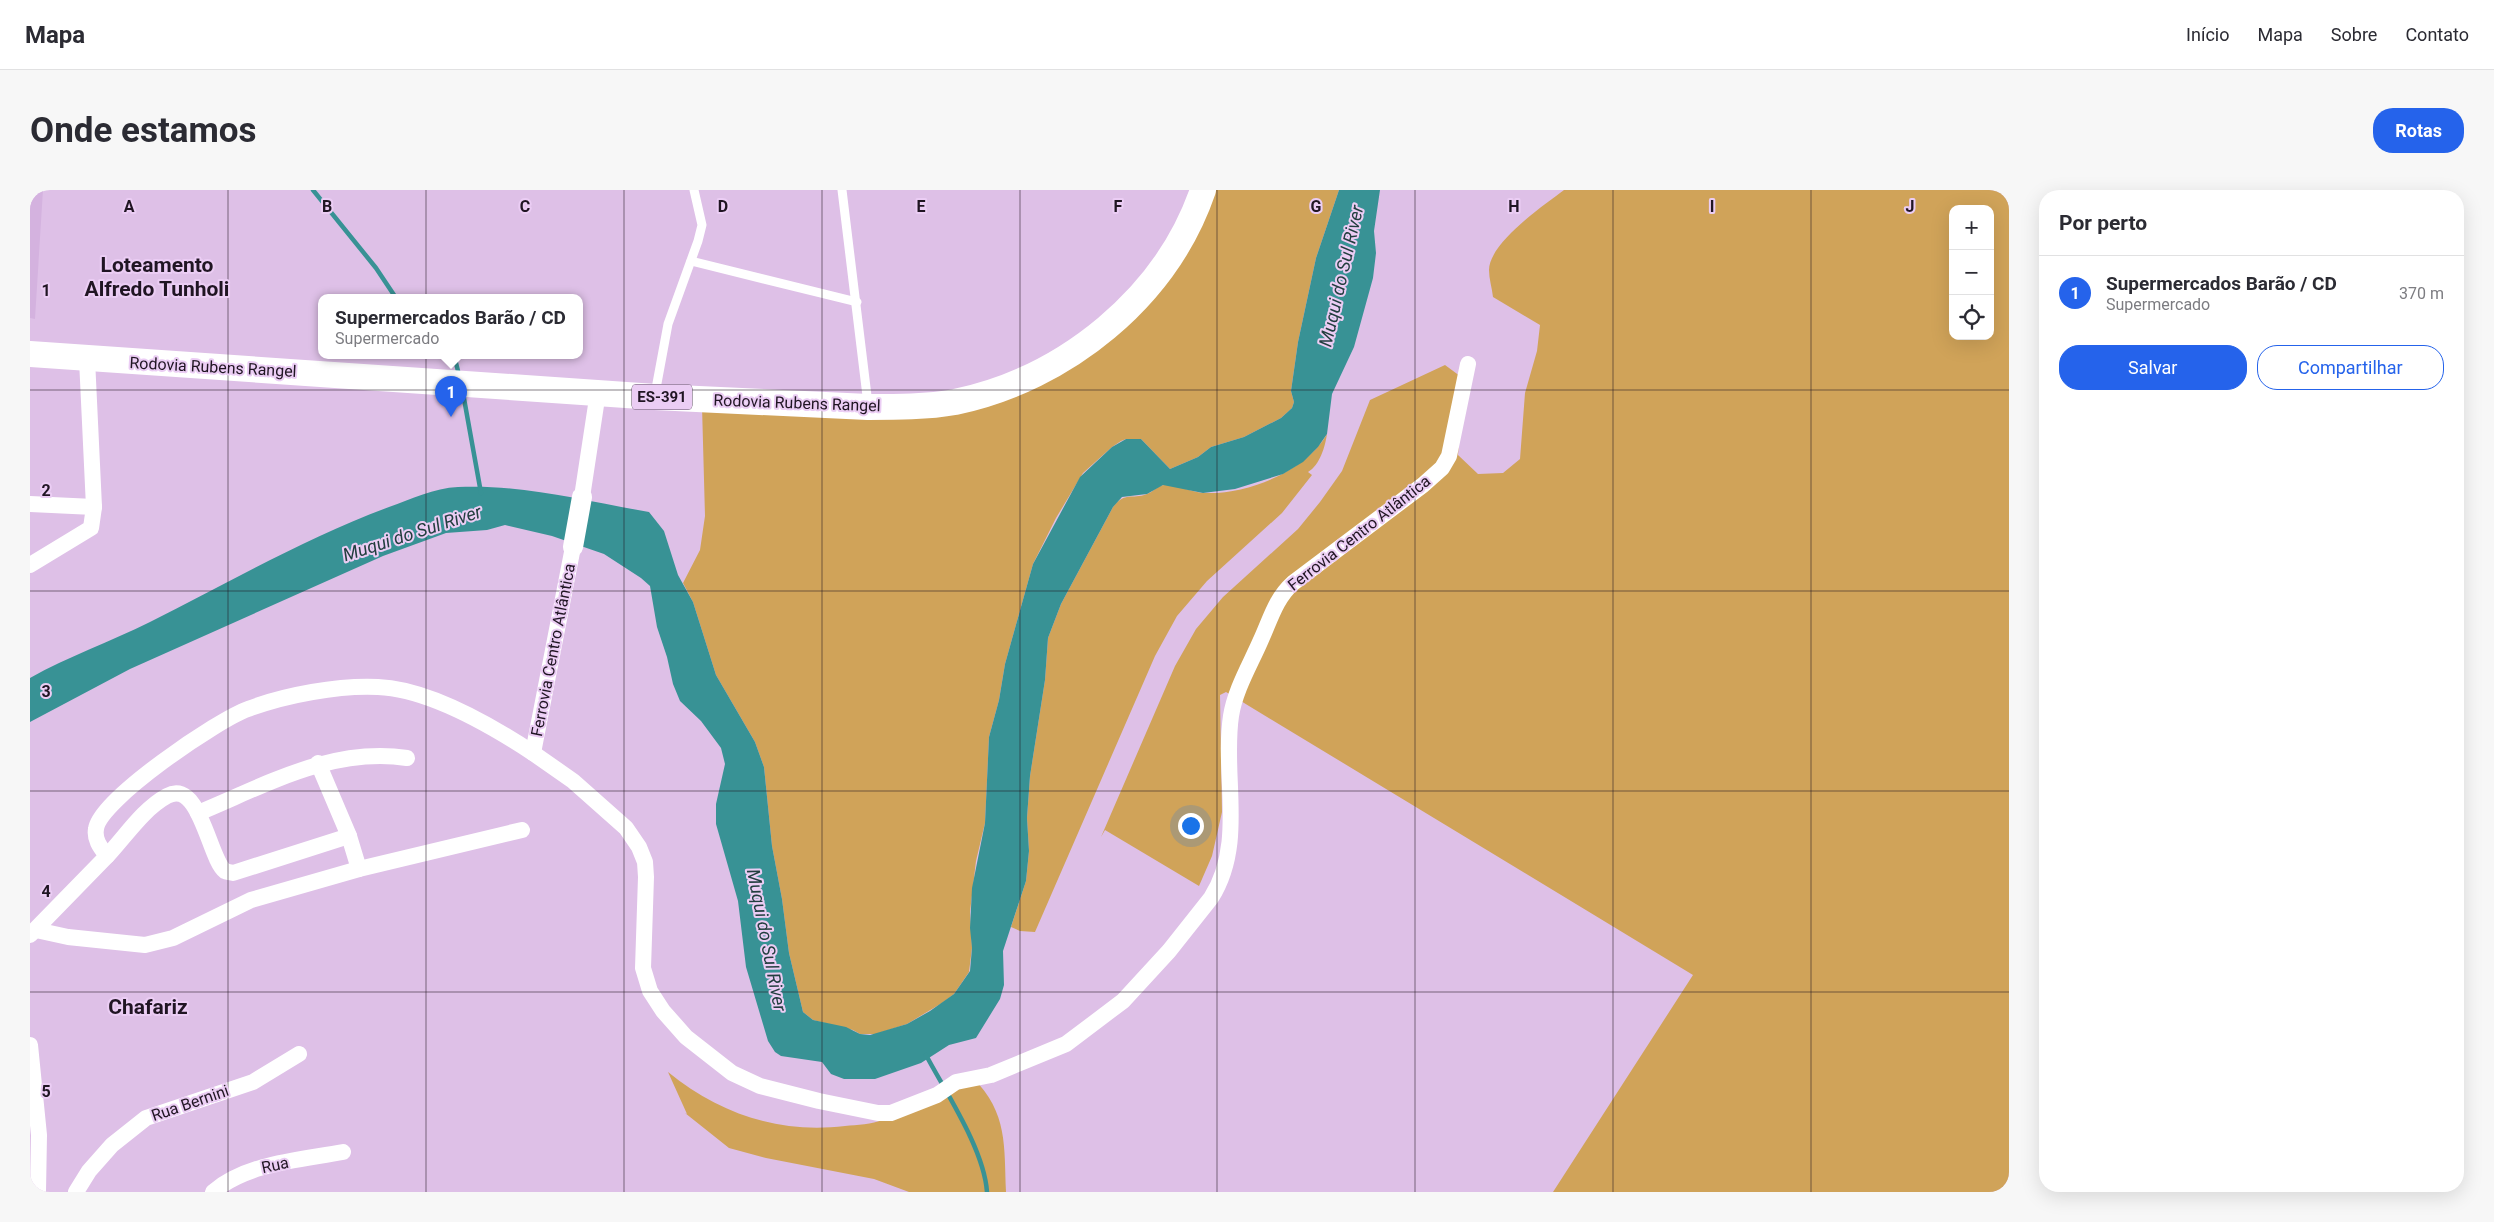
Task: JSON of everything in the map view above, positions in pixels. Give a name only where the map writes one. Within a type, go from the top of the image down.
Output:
[{"type":"main road","name":"Rodovia Rubens Rangel","points":[[30,354],[655,397],[868,407],[900,407],[954,402],[995,391],[1032,376],[1085,345],[1110,326],[1137,298],[1172,255],[1196,211],[1202,190]]},
{"type":"street","points":[[30,565],[91,528],[94,507],[87,359]]},
{"type":"street","name":"Ferrovia Centro Atlântica","points":[[107,856],[96,840],[96,828],[107,809],[130,787],[219,722],[247,709],[279,699],[337,690],[379,687],[428,698],[500,731],[573,780],[626,828],[639,847],[645,862],[643,968],[650,991],[663,1011],[686,1037],[732,1074],[768,1088],[819,1101],[886,1114],[936,1095],[956,1082],[992,1076],[1066,1044],[1114,1009],[1169,951],[1211,898],[1217,888],[1232,834],[1228,752],[1233,704],[1277,602],[1293,583],[1423,486],[1442,468],[1448,456],[1468,364]]},
{"type":"street","points":[[573,548],[598,392]]},
{"type":"street","points":[[30,504],[94,507]]},
{"type":"street","name":"Ferrovia Centro Atlântica","points":[[533,753],[573,548]]},
{"type":"street","points":[[198,813],[318,763],[362,755],[385,755],[407,758]]},
{"type":"street","points":[[318,763],[349,836],[359,869]]},
{"type":"street","points":[[33,933],[147,813],[168,796],[179,794],[187,799],[198,813],[219,862],[225,871],[233,873],[349,836]]},
{"type":"street","points":[[33,933],[145,944],[182,934],[251,900],[359,869],[522,830]]},
{"type":"street","points":[[30,1045],[39,1135],[38,1192]]},
{"type":"street","name":"Rua Bernini","points":[[76,1192],[89,1171],[112,1145],[146,1118],[253,1082],[299,1054]]},
{"type":"street","name":"Rua","points":[[213,1192],[223,1184],[258,1168],[343,1152]]},
{"type":"lane","points":[[655,397],[668,324],[702,225],[694,190]]},
{"type":"lane","points":[[842,190],[868,407]]},
{"type":"lane","points":[[691,261],[856,302]]},
{"type":"shaded area","points":[[30,190],[43,190],[35,319],[30,318]]},
{"type":"shaded area","points":[[1211,190],[1339,190],[1316,258],[1298,342],[1291,391],[1294,402],[1292,408],[1281,418],[1244,437],[1211,447],[1198,457],[1170,469],[1141,439],[1126,439],[1112,447],[1083,473],[1056,518],[1033,564],[1005,664],[999,700],[989,737],[985,823],[976,861],[970,912],[972,948],[969,972],[954,994],[942,1003],[907,1024],[876,1034],[860,1034],[853,1030],[813,1020],[803,1012],[789,953],[782,899],[772,846],[764,767],[755,742],[716,675],[693,602],[683,583],[700,550],[705,516],[702,406],[900,418],[1074,363]]},
{"type":"shaded area","points":[[1564,190],[2009,190],[2009,1192],[1553,1192],[1693,975],[1226,692],[1220,695],[1222,812],[1212,856],[1199,886],[1105,830],[1101,837],[1175,666],[1196,629],[1223,597],[1298,529],[1320,502],[1342,471],[1370,400],[1445,365],[1464,379],[1458,455],[1478,474],[1503,473],[1520,459],[1525,393],[1537,351],[1540,325],[1493,297],[1489,270],[1491,259],[1498,248],[1531,215]]},
{"type":"shaded area","points":[[1327,434],[1319,460],[1308,472],[1312,475],[1282,513],[1207,581],[1177,616],[1155,656],[1035,932],[1020,931],[1011,927],[1026,881],[1029,851],[1027,818],[1030,776],[1045,680],[1048,638],[1061,604],[1113,507],[1125,497],[1141,496],[1164,485],[1173,485],[1205,493],[1221,493],[1257,485],[1274,478],[1305,459]]},
{"type":"shaded area","points":[[668,1072],[688,1087],[729,1110],[774,1124],[821,1128],[864,1124],[883,1120],[917,1106],[973,1078],[993,1104],[998,1117],[1004,1145],[1006,1192],[909,1192],[874,1179],[766,1158],[729,1148],[685,1113],[687,1114]]},
{"type":"water","name":"Muqui do Sul River","points":[[1339,190],[1380,190],[1374,231],[1376,253],[1373,278],[1354,347],[1332,394],[1327,434],[1318,447],[1303,462],[1283,474],[1235,489],[1203,493],[1163,485],[1147,494],[1122,497],[1113,507],[1061,604],[1048,638],[1045,680],[1030,776],[1027,818],[1029,851],[1026,881],[1003,951],[1004,985],[1000,999],[976,1038],[949,1045],[921,1063],[875,1079],[844,1079],[831,1074],[822,1062],[781,1056],[775,1052],[768,1041],[746,967],[738,901],[716,824],[716,804],[725,764],[721,748],[701,721],[680,701],[673,684],[667,657],[657,627],[650,586],[604,554],[552,536],[505,525],[487,530],[446,533],[383,556],[130,669],[30,722],[30,678],[150,622],[328,532],[423,494],[440,489],[458,487],[506,488],[554,494],[649,512],[664,531],[678,575],[693,602],[716,675],[755,742],[764,767],[772,846],[782,899],[789,953],[803,1012],[813,1020],[846,1027],[860,1034],[870,1035],[907,1024],[954,994],[970,971],[972,888],[985,823],[989,737],[999,700],[1005,664],[1033,564],[1080,477],[1112,447],[1126,439],[1141,439],[1170,469],[1198,457],[1211,447],[1244,437],[1281,418],[1292,408],[1294,402],[1291,391],[1298,342],[1316,258]]},
{"type":"waterway","points":[[313,190],[376,268],[393,294]]},
{"type":"waterway","points":[[455,359],[459,375]]},
{"type":"waterway","name":"Muqui do Sul River","points":[[463,393],[481,493]]},
{"type":"waterway","points":[[926,1055],[972,1140],[984,1175],[987,1192]]},
{"type":"place","name":"Supermercados Barão / CD","points":[[451,417]]},
{"type":"district","name":"Loteamento Alfredo Tunholi","points":[[157,277]]},
{"type":"district","name":"Chafariz","points":[[148,1007]]}]
